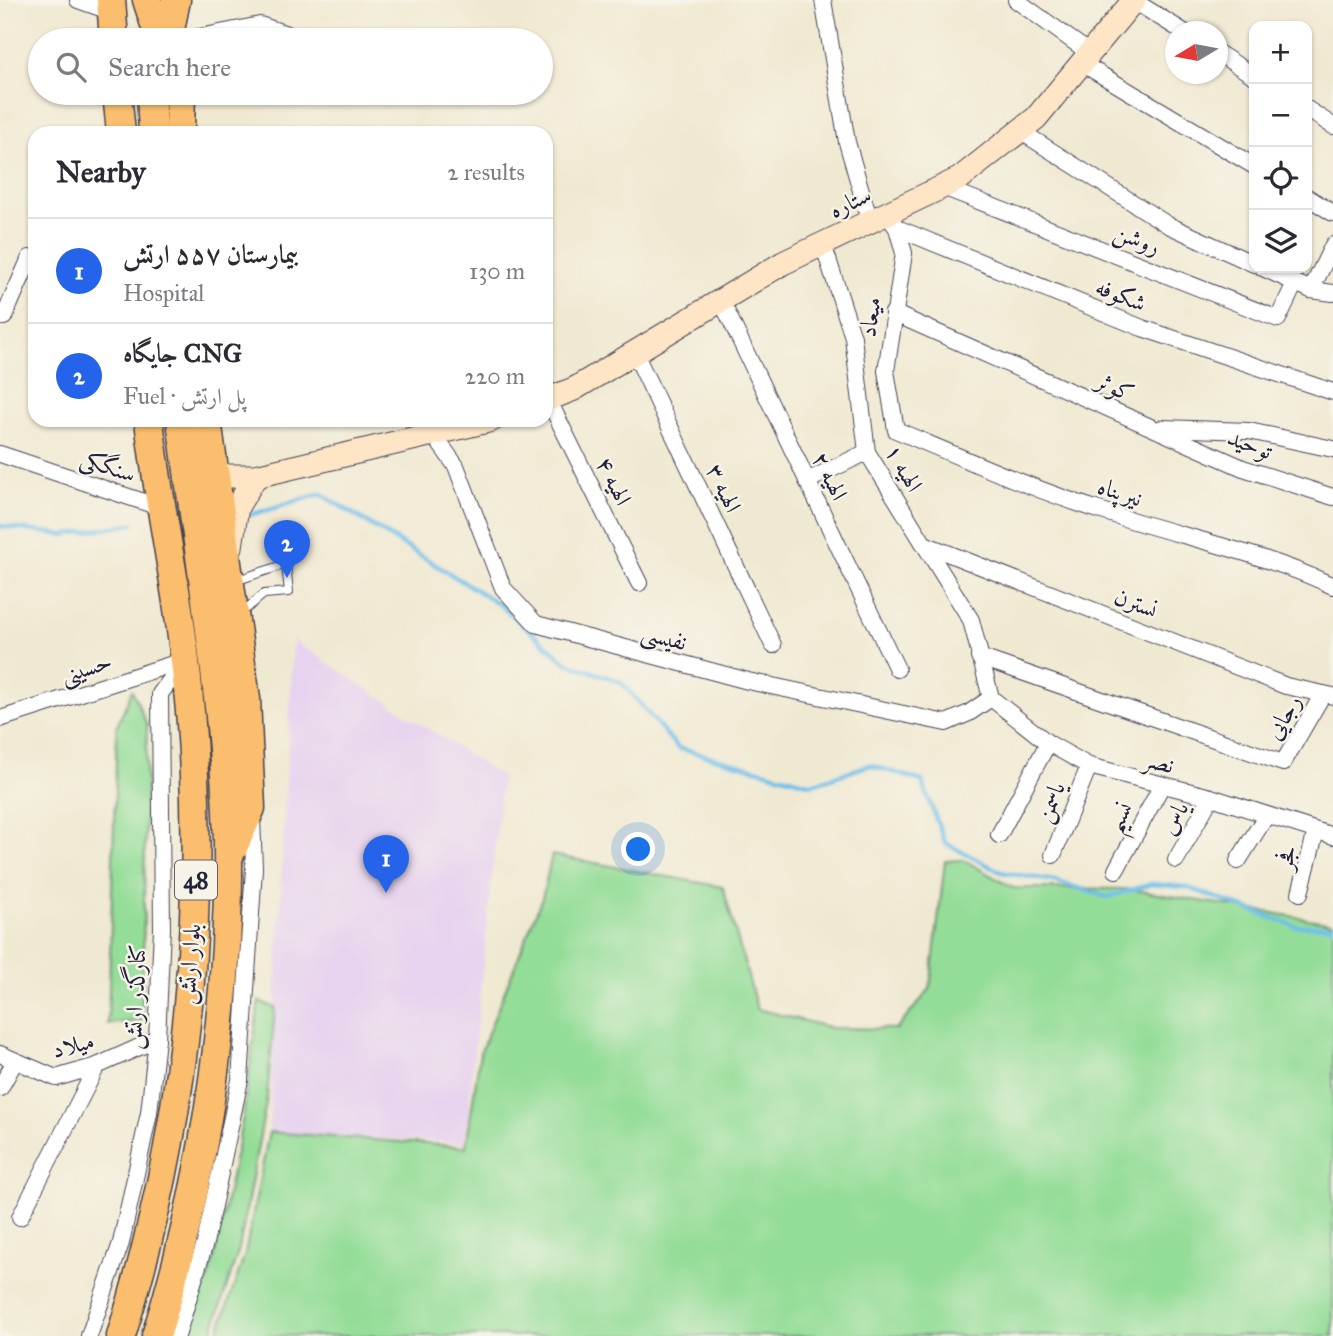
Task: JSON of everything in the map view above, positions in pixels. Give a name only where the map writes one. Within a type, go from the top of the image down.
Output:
[{"type":"highway","points":[[146,0],[147,28]]},
{"type":"highway","points":[[146,0],[156,28]]},
{"type":"highway","points":[[170,28],[176,0]]},
{"type":"highway","points":[[187,28],[190,0]]},
{"type":"highway","points":[[112,6],[113,28]]},
{"type":"highway","points":[[118,105],[120,126]]},
{"type":"highway","points":[[152,105],[153,126]]},
{"type":"highway","points":[[168,126],[173,105]]},
{"type":"highway","points":[[177,105],[179,126]]},
{"type":"highway","name":"بلوار ارتش","points":[[123,1328],[148,1246],[167,1157],[196,885],[194,764],[185,660],[150,427]]},
{"type":"highway","points":[[182,427],[198,550]]},
{"type":"highway","name":"48","points":[[196,427],[203,495],[198,550]]},
{"type":"highway","points":[[208,427],[211,468],[246,699],[251,808],[228,857]]},
{"type":"highway","name":"بلوار ارتش","points":[[156,1336],[181,1255],[203,1151],[227,932],[228,857],[224,764],[208,610],[198,550]]},
{"type":"street","points":[[79,0],[112,6]]},
{"type":"street","name":"میعاد","points":[[823,0],[847,142],[885,222],[904,253],[886,371],[896,430]]},
{"type":"street","points":[[1016,0],[1087,59],[1249,163]]},
{"type":"street","points":[[1134,0],[1167,21]]},
{"type":"street","name":"ستاره","points":[[553,397],[573,389],[722,302],[783,262],[823,244],[885,222],[959,179],[1036,118],[1134,0]]},
{"type":"street","points":[[245,28],[260,25],[269,28]]},
{"type":"street","points":[[1228,59],[1249,73]]},
{"type":"street","points":[[1312,112],[1333,126]]},
{"type":"street","points":[[1020,131],[1168,225],[1249,262]]},
{"type":"street","name":"روشن","points":[[943,187],[1278,319],[1295,282]]},
{"type":"street","points":[[1312,200],[1333,213]]},
{"type":"street","name":"شکوفه","points":[[885,222],[1142,328],[1333,392]]},
{"type":"street","name":"الهیه ۱","points":[[823,244],[853,337],[867,452],[971,620],[991,698]]},
{"type":"street","points":[[1311,290],[1333,245]]},
{"type":"street","points":[[0,315],[4,317],[28,263]]},
{"type":"street","points":[[1274,273],[1311,290],[1333,293]]},
{"type":"street","name":"الهیه ۲","points":[[722,302],[897,669]]},
{"type":"street","name":"کوثر","points":[[893,313],[1153,428],[1249,431],[1333,449]]},
{"type":"street","name":"الهیه ۳","points":[[634,351],[774,645]]},
{"type":"street","name":"الهیه ۴","points":[[553,412],[639,583]]},
{"type":"street","points":[[211,468],[226,477],[256,476],[462,427]]},
{"type":"street","name":"توحید","points":[[1153,428],[1243,468],[1333,497]]},
{"type":"street","name":"نیرپناه","points":[[896,430],[1005,476],[1104,512],[1299,570],[1333,586]]},
{"type":"street","name":"نفیسی","points":[[433,434],[456,467],[503,588],[536,624],[748,681],[946,723],[969,713],[991,698]]},
{"type":"street","points":[[807,481],[867,452]]},
{"type":"street","name":"سنگکی","points":[[0,454],[162,508]]},
{"type":"street","points":[[228,570],[237,507],[256,476]]},
{"type":"street","name":"نسترن","points":[[924,544],[1286,686],[1328,695]]},
{"type":"street","name":"رجایی","points":[[979,657],[1283,763],[1328,695]]},
{"type":"street","name":"حسینی","points":[[0,719],[185,660]]},
{"type":"street","name":"کنارگذر ارتش","points":[[89,1336],[125,1222],[149,1113],[157,1039],[162,929],[160,694],[185,660]]},
{"type":"street","name":"نصر","points":[[991,698],[1048,743],[1089,766],[1161,787],[1211,797],[1333,836]]},
{"type":"street","points":[[999,835],[1048,743]]},
{"type":"street","name":"یاسمن","points":[[1053,855],[1089,766]]},
{"type":"street","name":"نسیم","points":[[1116,870],[1161,787]]},
{"type":"street","name":"یاس","points":[[1176,860],[1211,797]]},
{"type":"street","points":[[177,1336],[205,1242],[239,1087],[254,867],[251,808]]},
{"type":"street","points":[[1238,861],[1266,816]]},
{"type":"street","name":"فجر","points":[[1300,893],[1316,831]]},
{"type":"street","name":"میلاد","points":[[7,1058],[55,1078],[97,1066],[157,1039]]},
{"type":"street","points":[[0,1088],[7,1058]]},
{"type":"street","points":[[20,1217],[97,1066]]},
{"type":"street","points":[[203,1151],[239,1087]]},
{"type":"street","points":[[149,1113],[167,1157]]},
{"type":"street","points":[[125,1222],[160,1192]]},
{"type":"street","points":[[98,1312],[123,1328]]},
{"type":"lane","points":[[228,570],[244,578],[286,564],[289,592],[264,594],[235,619]]},
{"type":"shaded area","points":[[293,640],[502,777],[465,1143],[269,1132]]},
{"type":"green space","points":[[132,690],[147,725],[142,1021],[108,1024],[117,726]]},
{"type":"green space","points":[[552,855],[723,887],[757,1009],[832,1028],[897,1029],[930,989],[945,861],[964,860],[1013,888],[1128,889],[1333,923],[1333,1336],[217,1336],[245,1254],[269,1132],[466,1147],[480,1053],[542,898]]},
{"type":"green space","points":[[259,1001],[275,1008],[267,1097],[239,1249],[211,1336],[189,1336],[214,1261],[243,1117]]},
{"type":"waterway","points":[[246,516],[321,494],[499,604],[567,663],[621,682],[678,748],[812,784],[870,765],[922,781],[945,843],[1001,872],[1055,881],[1107,897],[1152,884],[1186,887],[1295,926],[1333,926]]},
{"type":"waterway","points":[[0,526],[64,535],[133,524]]},
{"type":"place","name":"جایگاه CNG","points":[[287,578]]},
{"type":"place","name":"بیمارستان ۵۵۷ ارتش","points":[[386,893]]}]
